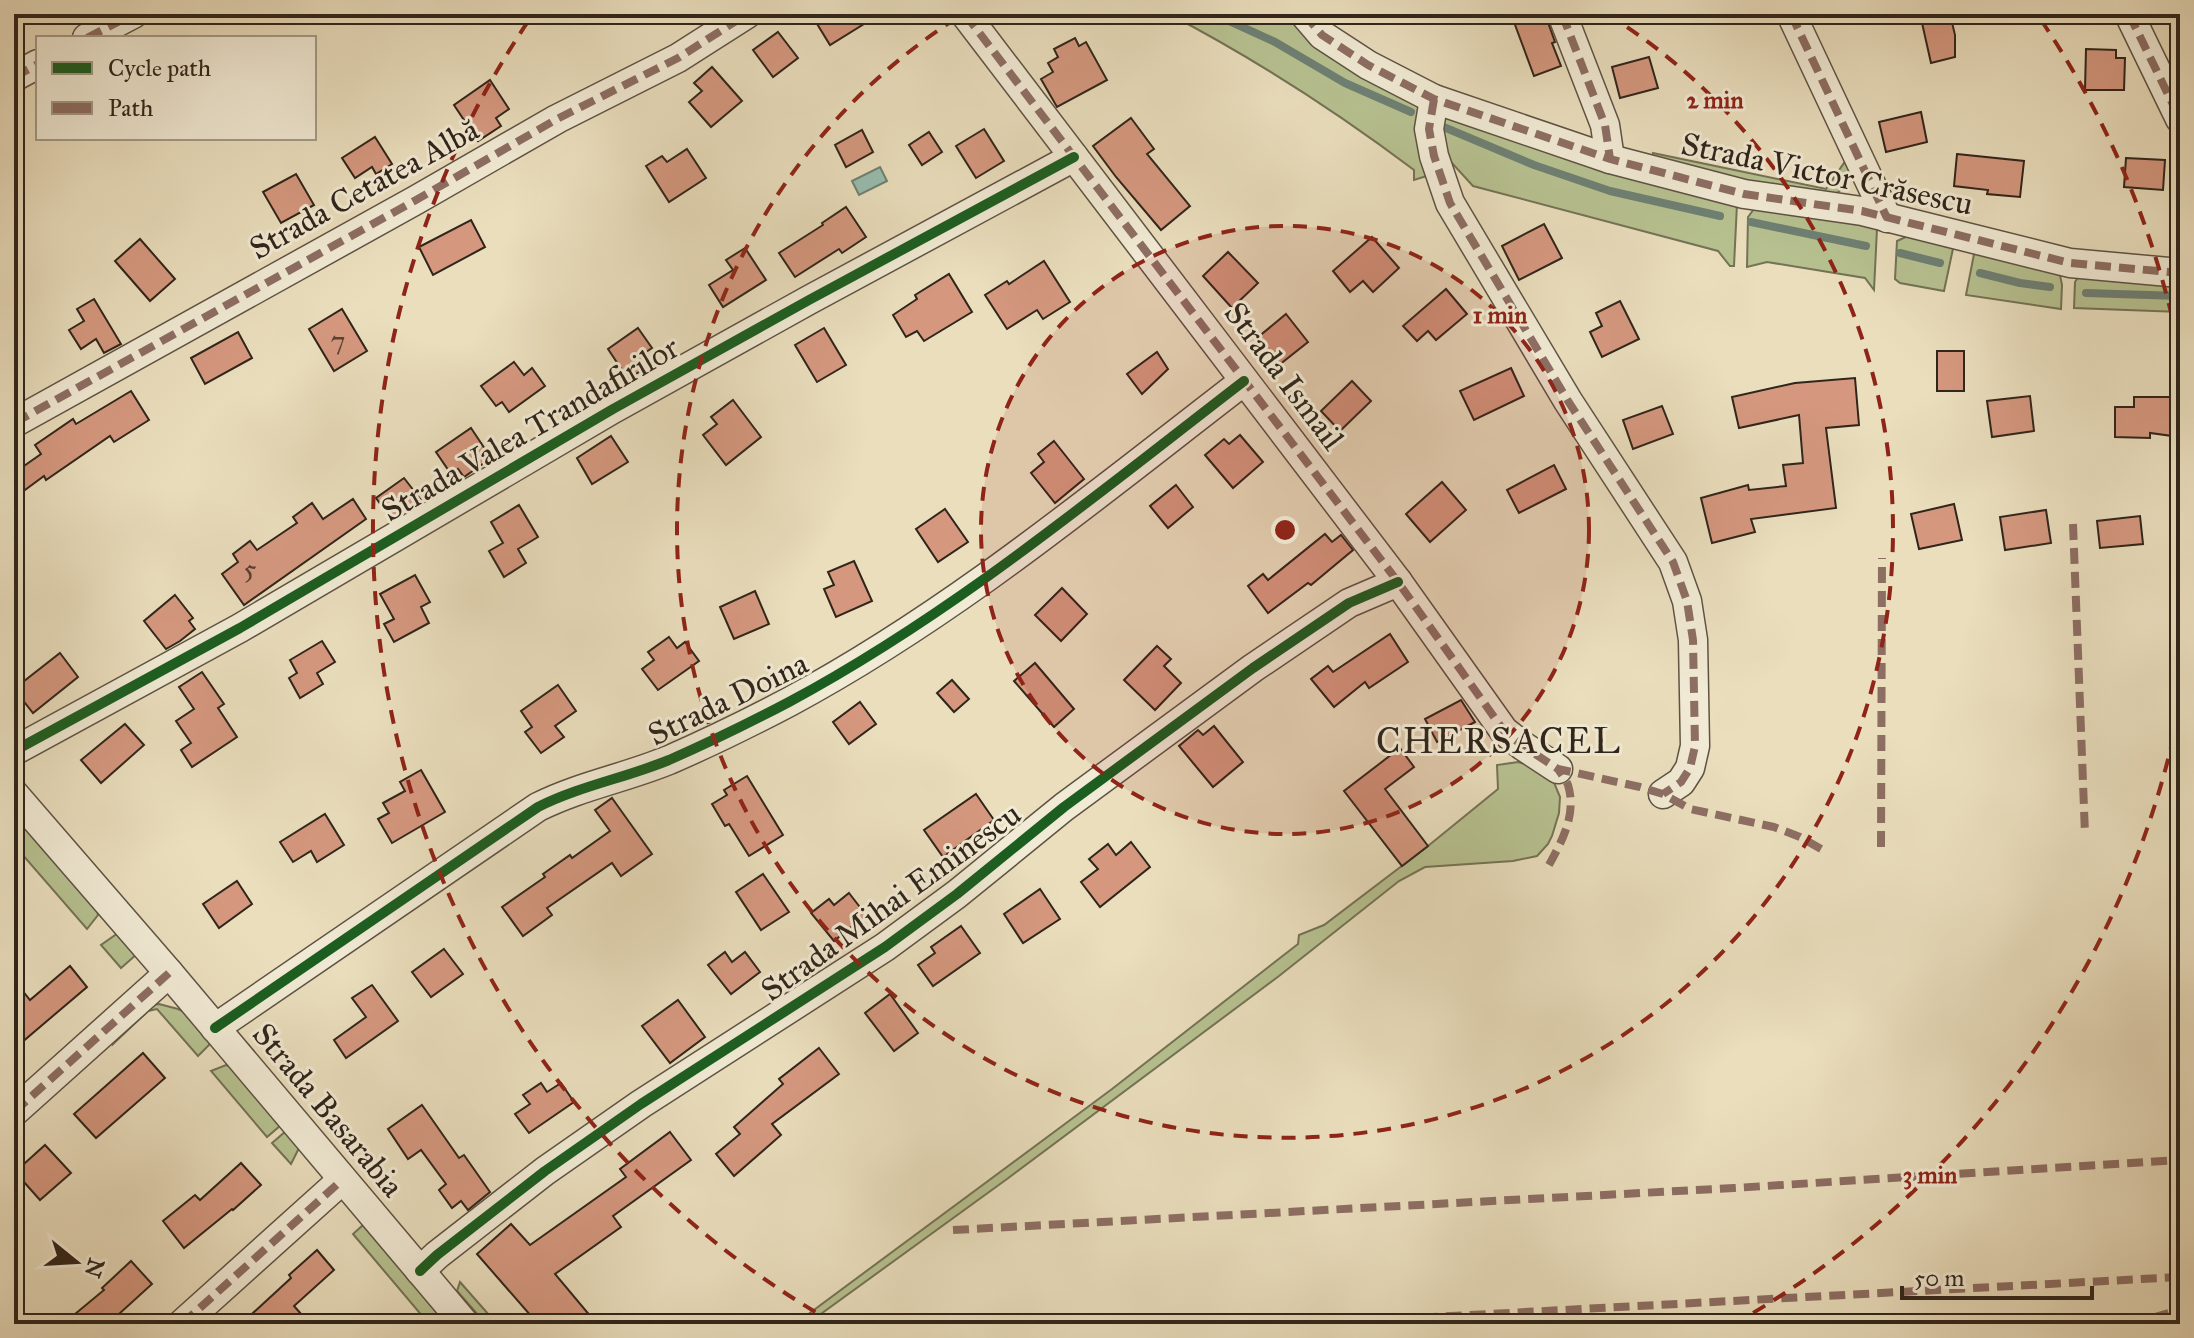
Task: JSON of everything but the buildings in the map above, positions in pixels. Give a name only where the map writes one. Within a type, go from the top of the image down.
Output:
[{"type":"street","points":[[91,36],[133,14]]},
{"type":"street","name":"Strada Cetatea Albă","points":[[14,423],[557,119],[678,58],[747,14]]},
{"type":"street","name":"Strada Ismail","points":[[965,14],[1398,582],[1504,731],[1558,769]]},
{"type":"street","name":"Strada Victor Crăsescu","points":[[1304,14],[1322,35],[1368,65],[1434,99],[1610,159],[1744,194],[1862,211],[2070,263],[2180,273]]},
{"type":"street","points":[[1562,14],[1605,125],[1610,159]]},
{"type":"street","points":[[1791,14],[1887,218]]},
{"type":"street","points":[[2129,14],[2180,119]]},
{"type":"street","points":[[14,77],[36,65]]},
{"type":"street","points":[[1434,99],[1429,129],[1434,156],[1450,203],[1568,401],[1673,562],[1687,601],[1693,640],[1695,746],[1690,768],[1681,782],[1663,794]]},
{"type":"street","name":"Strada Valea Trandafirilor","points":[[14,751],[240,628],[613,409],[1074,157]]},
{"type":"street","name":"Strada Doina","points":[[215,1028],[538,807],[564,794],[668,760],[787,703],[901,636],[1061,521],[1244,381]]},
{"type":"street","name":"Strada Mihai Eminescu","points":[[420,1271],[545,1171],[629,1112],[885,947],[957,894],[1064,807],[1253,668],[1349,603],[1398,582]]},
{"type":"street","name":"Strada Basarabia","points":[[14,794],[465,1324]]},
{"type":"street","points":[[14,1112],[169,973]]},
{"type":"street","points":[[182,1324],[342,1180]]},
{"type":"green space","points":[[1169,14],[1288,14],[1299,25],[1421,98],[1430,175],[1414,180],[1414,170],[1355,127],[1233,49]]},
{"type":"green space","points":[[1441,115],[1737,204],[1734,266],[1730,266],[1718,251],[1473,186],[1439,149]]},
{"type":"green space","points":[[1653,153],[1826,189],[1844,163],[1851,165],[1851,171],[1844,186],[1826,199],[1651,162]]},
{"type":"green space","points":[[1757,205],[1868,220],[1877,229],[1874,290],[1865,278],[1767,262],[1747,267],[1748,217]]},
{"type":"green space","points":[[1910,235],[1954,244],[1944,291],[1900,283],[1895,279],[1897,241]]},
{"type":"green space","points":[[1975,249],[2060,275],[2061,309],[1966,295]]},
{"type":"green space","points":[[2079,276],[2180,282],[2180,312],[2074,308],[2075,282]]},
{"type":"green space","points":[[1518,762],[1540,768],[1553,780],[1560,797],[1552,836],[1537,856],[1513,861],[1425,867],[1399,881],[1279,976],[1007,1179],[807,1324],[795,1324],[1112,1089],[1298,944],[1299,935],[1324,925],[1428,846],[1498,789],[1497,765]]},
{"type":"green space","points":[[14,815],[97,909],[98,915],[87,929],[14,845]]},
{"type":"green space","points":[[118,933],[137,954],[121,968],[101,945]]},
{"type":"green space","points":[[159,1004],[200,1019],[211,1043],[198,1056],[157,1009],[148,1011],[113,1044],[114,1036],[151,1005]]},
{"type":"green space","points":[[226,1065],[235,1068],[281,1125],[267,1137],[211,1071]]},
{"type":"green space","points":[[286,1131],[299,1148],[291,1164],[272,1143]]},
{"type":"green space","points":[[363,1225],[448,1324],[429,1324],[353,1234]]},
{"type":"green space","points":[[460,1282],[497,1324],[486,1324],[457,1291]]},
{"type":"water","points":[[880,167],[887,181],[859,195],[852,181]]},
{"type":"waterway","points":[[1214,14],[1275,42],[1345,83],[1411,112]]},
{"type":"waterway","points":[[1446,128],[1534,165],[1610,191],[1720,216]]},
{"type":"waterway","points":[[1751,222],[1866,246]]},
{"type":"waterway","points":[[1900,253],[1940,263]]},
{"type":"waterway","points":[[1980,273],[2050,287]]},
{"type":"waterway","points":[[2086,293],[2180,296]]},
{"type":"marked path","points":[[91,36],[133,14]]},
{"type":"marked path","points":[[14,423],[557,119],[678,58],[747,14]]},
{"type":"marked path","points":[[965,14],[1398,582],[1504,731],[1558,769],[1640,787],[1663,794],[1690,809],[1774,827],[1823,850]]},
{"type":"marked path","points":[[1304,14],[1322,35],[1368,65],[1434,99],[1610,159],[1744,194],[1862,211],[2070,263],[2180,273]]},
{"type":"marked path","points":[[1562,14],[1605,125],[1610,159]]},
{"type":"marked path","points":[[1791,14],[1887,218]]},
{"type":"marked path","points":[[2129,14],[2180,119]]},
{"type":"marked path","points":[[14,77],[36,65]]},
{"type":"marked path","points":[[1434,99],[1429,129],[1434,156],[1450,203],[1568,401],[1673,562],[1687,601],[1693,640],[1695,746],[1690,768],[1681,782],[1663,794]]},
{"type":"marked path","points":[[2073,524],[2085,834]]},
{"type":"marked path","points":[[1881,847],[1882,558]]},
{"type":"marked path","points":[[1549,865],[1563,837],[1571,806],[1568,785],[1558,769]]},
{"type":"marked path","points":[[14,1112],[169,973]]},
{"type":"marked path","points":[[953,1230],[1734,1188],[2180,1160]]},
{"type":"marked path","points":[[182,1324],[342,1180]]},
{"type":"marked path","points":[[1302,1324],[2180,1277]]},
{"type":"marked path","points":[[2130,1324],[2180,1310]]},
{"type":"cycle path","points":[[14,751],[240,628],[613,409],[1074,157]]},
{"type":"cycle path","points":[[215,1028],[538,807],[669,760],[714,739],[789,702],[909,631],[1023,551],[1244,381]]},
{"type":"cycle path","points":[[420,1271],[545,1171],[641,1104],[885,947],[957,894],[1064,807],[1253,668],[1349,603],[1398,582]]},
{"type":"district","name":"CHERSACEL","points":[[1499,741]]}]
